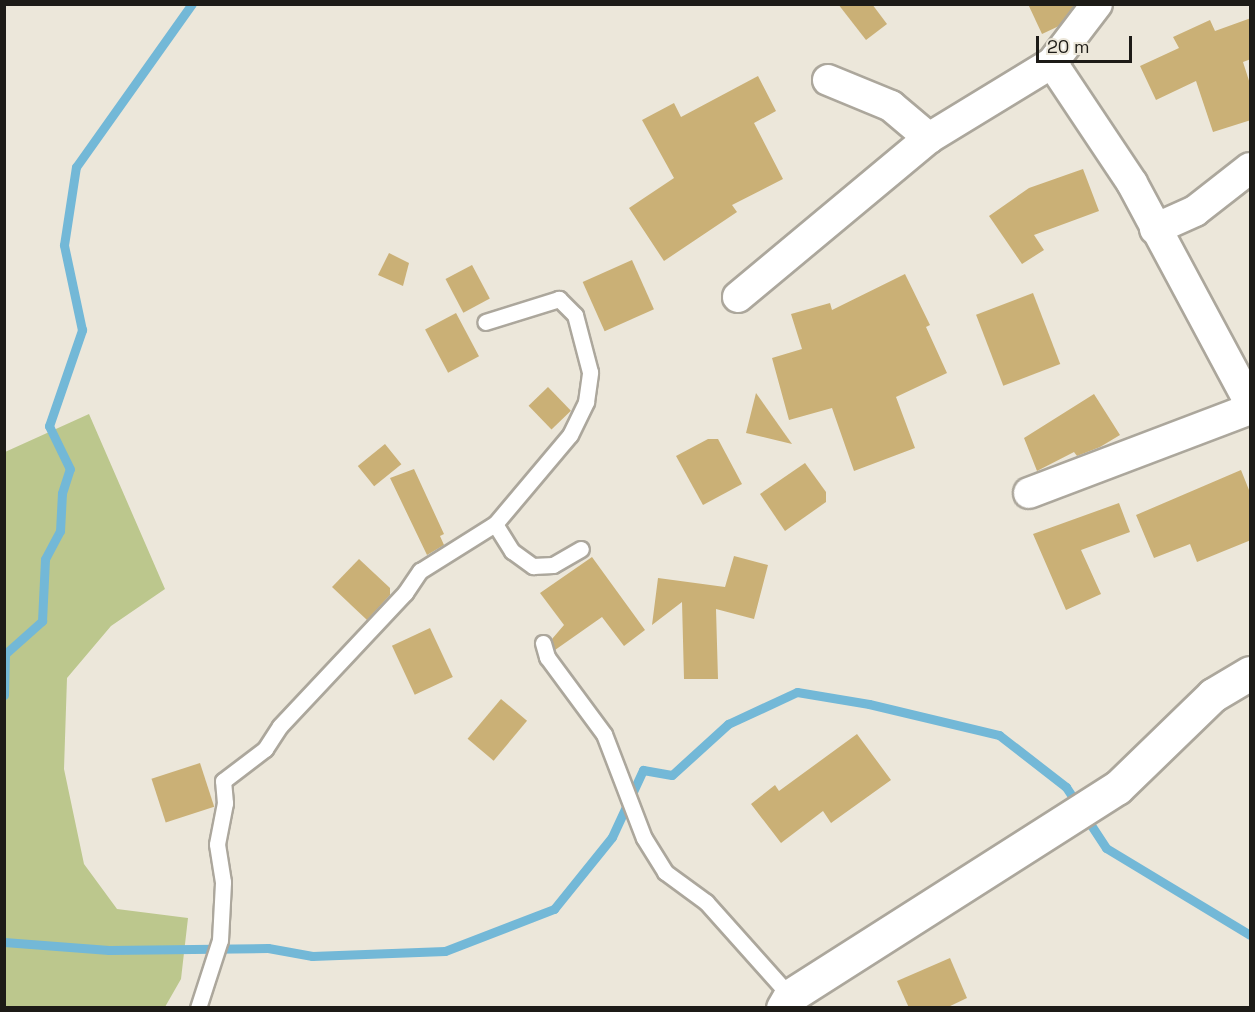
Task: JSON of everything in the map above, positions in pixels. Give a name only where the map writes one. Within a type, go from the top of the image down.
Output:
[{"type":"street","points":[[738,297],[929,138],[1052,63],[1097,4]]},
{"type":"street","points":[[1052,63],[1132,183],[1251,403]]},
{"type":"street","points":[[828,80],[891,106],[929,138]]},
{"type":"street","points":[[1155,229],[1195,211],[1251,168]]},
{"type":"street","points":[[1029,493],[1115,464],[1251,409]]},
{"type":"street","points":[[786,1002],[1117,788],[1213,695],[1251,673]]},
{"type":"lane","points":[[198,1008],[220,940],[223,882],[217,844],[225,803],[223,782],[265,749],[280,726],[405,593],[420,571],[495,524],[570,435],[586,402],[590,372],[575,315],[559,299],[485,322]]},
{"type":"lane","points":[[495,524],[512,551],[533,566],[553,565],[581,549]]},
{"type":"lane","points":[[543,643],[547,657],[604,734],[644,838],[665,872],[706,902],[786,1002]]},
{"type":"green space","points":[[89,414],[165,589],[111,626],[67,678],[64,769],[84,864],[117,909],[188,918],[181,979],[165,1007],[5,1007],[5,452]]},
{"type":"building","points":[[838,4],[872,4],[887,24],[866,40]]},
{"type":"building","points":[[1028,4],[1075,4],[1059,26],[1042,34]]},
{"type":"building","points":[[1251,18],[1251,59],[1243,62],[1251,87],[1251,120],[1213,132],[1196,81],[1156,100],[1140,66],[1179,48],[1173,37],[1210,20],[1215,31]]},
{"type":"building","points":[[758,76],[776,111],[754,123],[783,179],[732,205],[737,212],[664,261],[629,208],[674,178],[642,120],[674,103],[681,117]]},
{"type":"building","points":[[1083,169],[1099,211],[1034,235],[1044,250],[1022,264],[989,216],[1029,188]]},
{"type":"building","points":[[389,253],[409,263],[403,286],[378,275]]},
{"type":"building","points":[[632,260],[654,309],[605,331],[583,282]]},
{"type":"building","points":[[472,265],[490,299],[463,313],[446,279]]},
{"type":"building","points":[[905,274],[930,325],[926,327],[947,373],[896,397],[915,448],[854,471],[832,408],[789,420],[772,358],[802,349],[791,314],[830,303],[832,310]]},
{"type":"building","points":[[1033,293],[1060,364],[1003,386],[976,315]]},
{"type":"building","points":[[456,313],[479,356],[448,373],[425,329]]},
{"type":"building","points":[[548,387],[571,411],[552,429],[529,406]]},
{"type":"building","points":[[756,393],[792,444],[746,433]]},
{"type":"building","points":[[1094,394],[1120,435],[1100,447],[1077,456],[1074,452],[1037,471],[1024,438]]},
{"type":"building","points":[[708,439],[718,439],[742,484],[703,505],[676,456]]},
{"type":"building","points":[[385,444],[401,464],[374,486],[358,466]]},
{"type":"building","points":[[805,463],[826,492],[826,502],[785,531],[760,494]]},
{"type":"building","points":[[414,469],[444,534],[440,536],[444,545],[427,555],[390,478]]},
{"type":"building","points":[[1241,470],[1251,495],[1251,540],[1197,562],[1190,544],[1154,558],[1136,515]]},
{"type":"building","points":[[1119,503],[1130,532],[1081,550],[1101,594],[1066,610],[1033,534]]},
{"type":"building","points":[[734,556],[768,565],[754,619],[716,609],[718,679],[684,679],[682,602],[652,625],[658,578],[725,587]]},
{"type":"building","points":[[592,557],[645,630],[624,646],[602,617],[555,650],[552,639],[564,625],[540,593]]},
{"type":"building","points":[[359,559],[390,588],[390,595],[367,620],[332,587]]},
{"type":"building","points":[[430,628],[453,677],[415,695],[392,646]]},
{"type":"building","points":[[501,699],[527,721],[494,761],[468,739]]},
{"type":"building","points":[[857,734],[891,780],[831,823],[823,811],[781,843],[751,804],[775,785],[779,791]]},
{"type":"building","points":[[200,763],[214,807],[166,823],[151,779]]},
{"type":"building","points":[[950,958],[967,998],[946,1008],[909,1008],[897,981]]},
{"type":"waterway","points":[[4,695],[5,654],[42,621],[45,559],[60,531],[62,493],[70,469],[49,426],[82,330],[64,245],[76,167],[192,4]]},
{"type":"waterway","points":[[4,942],[109,950],[268,948],[312,956],[445,951],[554,909],[612,837],[643,770],[672,775],[728,724],[797,692],[869,704],[999,735],[1066,787],[1106,848],[1250,935]]}]
